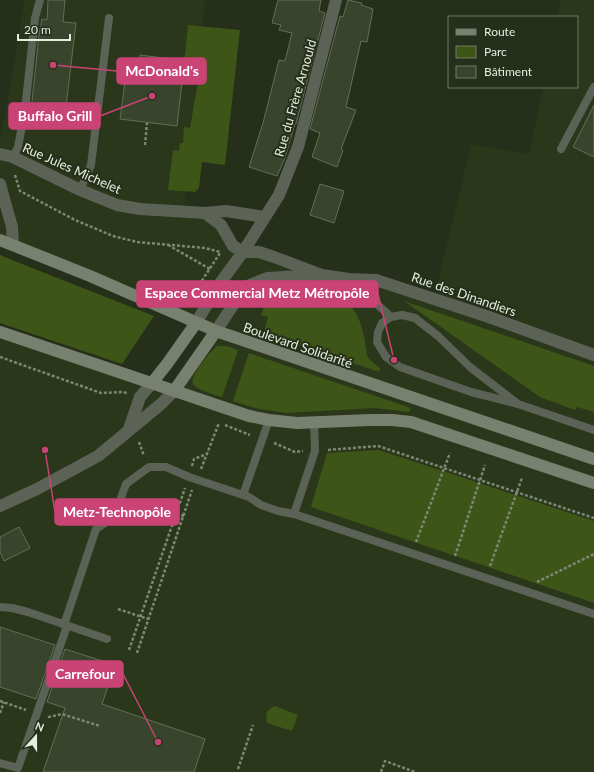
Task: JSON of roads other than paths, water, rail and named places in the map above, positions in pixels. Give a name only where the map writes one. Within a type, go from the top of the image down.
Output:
[{"type":"main road","name":"Boulevard Solidarité","points":[[0,240],[109,284],[216,331],[594,459]]},
{"type":"main road","points":[[152,383],[196,323]]},
{"type":"main road","points":[[174,391],[216,331]]},
{"type":"main road","points":[[0,332],[249,416],[298,423],[370,420],[411,422],[594,483]]},
{"type":"street","name":"Rue du Frère Arnould","points":[[196,323],[218,286],[243,252],[279,195],[298,147],[336,0]]},
{"type":"street","name":"Rue Jules Michelet","points":[[0,154],[13,157],[80,190],[117,205],[140,209],[205,213],[226,212],[265,217]]},
{"type":"street","points":[[0,184],[12,227],[13,245]]},
{"type":"street","points":[[205,213],[221,225],[233,246],[243,252]]},
{"type":"street","name":"Rue des Dinandiers","points":[[243,252],[264,254],[322,275],[349,279],[376,280],[486,316],[594,355]]},
{"type":"street","name":"Rue des Dinandiers","points":[[216,331],[244,287],[267,278],[322,275]]},
{"type":"street","points":[[129,430],[140,397],[152,383]]},
{"type":"street","points":[[0,506],[36,489],[98,456],[161,404],[174,391]]},
{"type":"lane","points":[[13,157],[18,147],[25,110],[35,18],[40,0]]},
{"type":"lane","points":[[80,190],[91,166],[109,18]]},
{"type":"lane","points":[[561,149],[594,87]]},
{"type":"lane","points":[[349,279],[391,317]]},
{"type":"lane","points":[[518,404],[470,367],[438,336],[415,318],[402,315],[391,317],[382,323],[378,332],[377,342],[386,356],[400,367],[471,392],[518,404],[594,430]]},
{"type":"lane","points":[[243,495],[269,420]]},
{"type":"lane","points":[[292,513],[315,450],[314,422]]},
{"type":"lane","points":[[0,763],[18,768],[66,625],[96,529],[114,517],[126,484],[149,467],[166,467],[192,478],[249,497],[261,505],[278,511],[292,513],[594,614]]},
{"type":"lane","points":[[0,607],[12,608],[107,639]]},
{"type":"place","name":"McDonald's","points":[[53,65]]},
{"type":"place","name":"Buffalo Grill","points":[[152,96]]},
{"type":"place","name":"Espace Commercial Metz Métropôle","points":[[394,360]]},
{"type":"place","name":"Metz-Technopôle","points":[[45,450]]},
{"type":"place","name":"Carrefour","points":[[158,742]]}]
